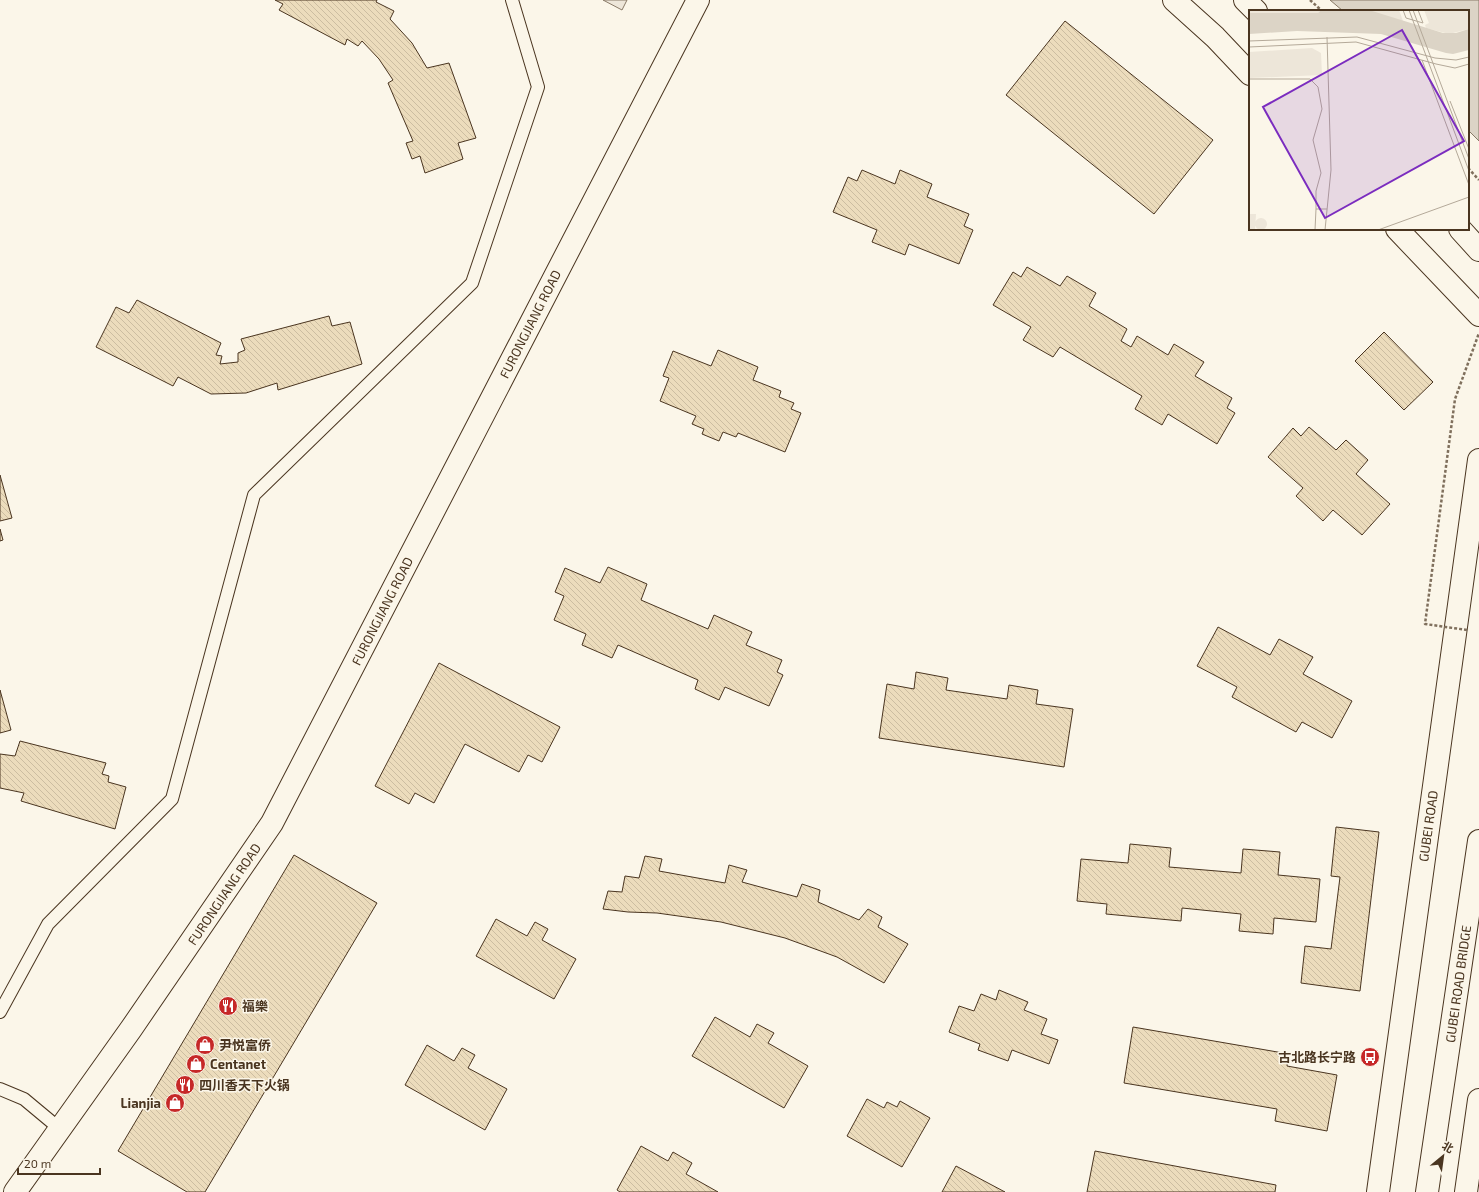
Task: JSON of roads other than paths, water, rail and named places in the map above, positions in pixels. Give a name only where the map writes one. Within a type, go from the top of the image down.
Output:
[{"type":"main road","name":"FURONGJIANG ROAD","points":[[15,1192],[132,1029],[272,823],[698,0]]},
{"type":"main road","points":[[1174,0],[1215,37],[1249,73]]},
{"type":"main road","points":[[1245,0],[1255,10]]},
{"type":"main road","points":[[1398,230],[1479,315]]},
{"type":"main road","points":[[1461,230],[1479,250]]},
{"type":"main road","name":"GUBEI ROAD","points":[[1378,1192],[1479,460]]},
{"type":"main road","name":"GUBEI ROAD BRIDGE","points":[[1427,1192],[1479,841]]},
{"type":"main road","points":[[1466,1192],[1478,1105]]},
{"type":"lane","points":[[0,1012],[48,924],[172,799],[254,496],[472,283],[538,87],[512,0]]},
{"type":"lane","points":[[0,1089],[24,1099],[60,1129]]},
{"type":"place","name":"福樂","points":[[228,1006]]},
{"type":"place","name":"尹悦富侨","points":[[205,1045]]},
{"type":"place","name":"古北路长宁路","points":[[1370,1057]]},
{"type":"place","name":"Centanet","points":[[196,1064]]},
{"type":"place","name":"四川香天下火锅","points":[[185,1085]]},
{"type":"place","name":"Lianjia","points":[[175,1103]]}]
